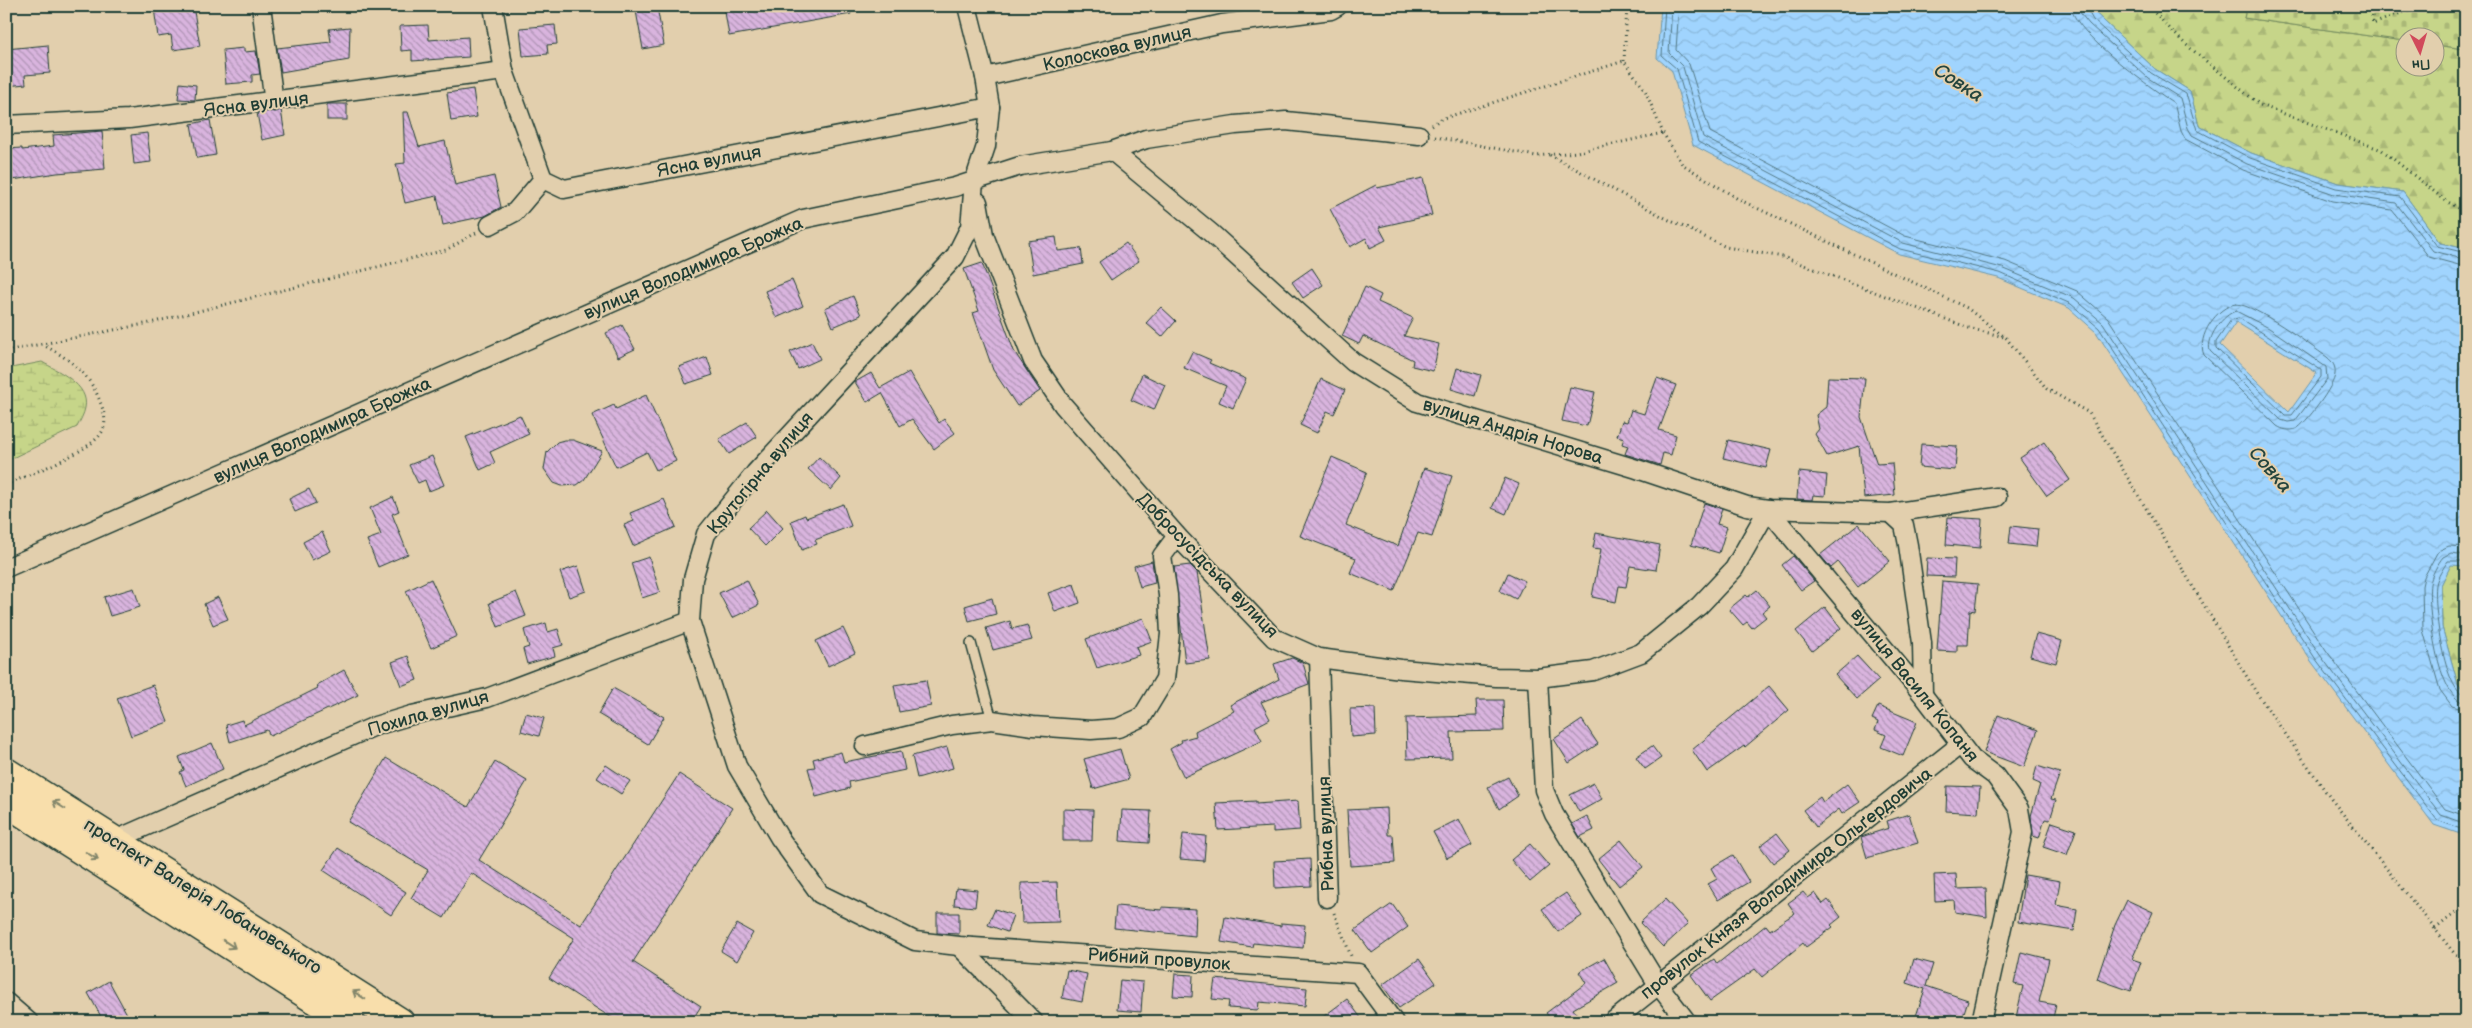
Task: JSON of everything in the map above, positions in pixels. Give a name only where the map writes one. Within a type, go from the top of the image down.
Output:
[{"type":"main road","name":"проспект Валерія Лобановського","points":[[6,772],[400,1022]]},
{"type":"main road","name":"проспект Валерія Лобановського","points":[[6,802],[350,1022]]},
{"type":"street","points":[[261,6],[274,102]]},
{"type":"street","points":[[490,225],[515,212],[543,179],[504,71],[493,6]]},
{"type":"street","name":"Крутогірна вулиця","points":[[959,946],[915,941],[820,894],[779,837],[738,766],[690,621],[693,579],[706,534],[755,473],[954,258],[970,227],[974,182],[986,146],[990,107],[986,77],[967,6]]},
{"type":"street","name":"Колоскова вулиця","points":[[986,77],[1222,24],[1331,10],[1338,6]]},
{"type":"street","name":"Ясна вулиця","points":[[6,125],[129,119],[274,102],[504,71]]},
{"type":"street","name":"Ясна вулиця","points":[[543,179],[564,189],[990,107]]},
{"type":"street","name":"вулиця Володимира Брожка","points":[[6,568],[803,220],[974,182],[1020,166],[1112,151],[1146,139],[1235,125],[1286,121],[1419,135]]},
{"type":"street","name":"вулиця Андрія Норова","points":[[1112,151],[1211,233],[1353,362],[1417,402],[1637,469],[1747,506],[1768,509],[1891,513],[1997,498]]},
{"type":"street","name":"Добросусідська вулиця","points":[[974,182],[984,235],[1033,361],[1063,405],[1176,536],[1274,638],[1319,658],[1401,669],[1538,678],[1593,671],[1641,653],[1699,606],[1734,569],[1768,509]]},
{"type":"street","name":"вулиця Василя Копаня","points":[[1768,509],[1923,694],[1972,759],[1995,776],[2019,809],[2023,832],[1981,1022]]},
{"type":"street","points":[[1891,513],[1904,525],[1908,545],[1922,643],[1923,694]]},
{"type":"street","points":[[865,746],[952,725],[992,720],[1033,726],[1091,730],[1118,728],[1142,716],[1165,679],[1170,634],[1168,596],[1162,556],[1176,536]]},
{"type":"street","name":"Похила вулиця","points":[[115,840],[375,726],[486,698],[690,621]]},
{"type":"street","name":"Рибна вулиця","points":[[1319,658],[1327,898]]},
{"type":"street","points":[[1538,678],[1544,790],[1554,814],[1657,983],[1687,1022]]},
{"type":"street","name":"провулок Князя Володимира Ольґердовича","points":[[1612,1022],[1657,983],[1961,744]]},
{"type":"street","points":[[959,946],[1034,1022]]},
{"type":"street","name":"Рибний провулок","points":[[959,946],[1358,973]]},
{"type":"street","points":[[1358,973],[1394,1022]]},
{"type":"street","points":[[6,1002],[29,1022]]},
{"type":"lane","points":[[971,643],[992,720]]},
{"type":"path","points":[[1627,6],[1624,61],[1645,90],[1663,133],[1682,164],[1738,199],[1967,308],[2006,338],[2047,389],[2089,413],[2256,692],[2330,798],[2466,968]]},
{"type":"path","points":[[2148,6],[2184,43],[2260,105],[2382,150],[2446,201],[2466,212]]},
{"type":"path","points":[[2371,6],[2373,24],[2419,6]]},
{"type":"path","points":[[1441,119],[1624,61]]},
{"type":"path","points":[[1441,138],[1536,156],[1577,152],[1663,133]]},
{"type":"path","points":[[1550,155],[1666,219],[1726,247],[1782,258],[1969,328],[2006,338]]},
{"type":"path","points":[[6,351],[150,323],[446,250],[490,225]]},
{"type":"path","points":[[6,484],[71,456],[91,443],[102,432],[105,418],[89,379],[74,364],[42,344]]},
{"type":"path","name":"Рибна вулиця","points":[[1327,898],[1358,973]]},
{"type":"path","points":[[2435,929],[2466,905]]},
{"type":"green space","points":[[2088,6],[2247,6],[2244,18],[2394,40],[2394,78],[2444,78],[2444,46],[2466,49],[2466,249],[2440,243],[2403,192],[2338,183],[2251,153],[2199,126],[2190,91],[2155,69]]},
{"type":"green space","points":[[2247,6],[2466,6],[2466,49],[2444,46],[2444,28],[2394,28],[2394,40],[2244,18]]},
{"type":"green space","points":[[42,362],[64,374],[83,392],[85,400],[84,413],[77,427],[6,461],[6,369]]},
{"type":"green space","points":[[2451,564],[2466,566],[2466,693],[2458,685],[2442,627],[2441,585]]},
{"type":"water","name":"Совка","points":[[1661,6],[2088,6],[2155,69],[2190,91],[2199,126],[2251,153],[2338,183],[2403,192],[2440,243],[2466,249],[2466,566],[2451,565],[2441,585],[2442,627],[2458,685],[2466,693],[2466,836],[2434,825],[2311,661],[2096,332],[2069,308],[1998,278],[1899,254],[1693,145],[1672,71],[1657,58]],"holes":[[[2236,322],[2317,373],[2289,412],[2220,345]]]},
{"type":"building","points":[[163,6],[193,6],[200,46],[173,50],[171,35],[158,37],[154,8]]},
{"type":"building","points":[[724,6],[850,6],[851,14],[729,36]]},
{"type":"building","points":[[657,7],[664,45],[643,49],[636,11]]},
{"type":"building","points":[[428,25],[429,40],[468,37],[469,57],[412,61],[412,50],[401,51],[400,26]]},
{"type":"building","points":[[555,25],[557,44],[547,45],[548,54],[523,56],[520,28]]},
{"type":"building","points":[[350,27],[349,60],[281,72],[277,48],[331,42],[329,29]]},
{"type":"building","points":[[48,45],[50,73],[25,75],[26,84],[6,86],[6,49]]},
{"type":"building","points":[[244,48],[244,52],[256,51],[260,74],[252,75],[252,82],[226,84],[223,50]]},
{"type":"building","points":[[180,83],[196,85],[195,100],[178,99]]},
{"type":"building","points":[[473,89],[477,117],[451,121],[447,93]]},
{"type":"building","points":[[327,104],[347,104],[347,120],[327,120]]},
{"type":"building","points":[[281,110],[285,135],[262,140],[257,113]]},
{"type":"building","points":[[403,112],[408,112],[419,147],[445,141],[455,185],[494,176],[501,207],[485,216],[443,225],[437,196],[405,203],[396,164],[405,163]]},
{"type":"building","points":[[210,120],[216,155],[197,158],[191,124]]},
{"type":"building","points":[[102,131],[105,169],[57,173],[6,181],[6,149],[22,148],[22,150],[54,146],[53,135]]},
{"type":"building","points":[[147,133],[151,162],[134,164],[131,135]]},
{"type":"building","points":[[1423,178],[1432,215],[1379,227],[1386,240],[1370,248],[1366,238],[1350,247],[1330,209],[1376,185],[1377,188]]},
{"type":"building","points":[[1056,237],[1058,251],[1081,248],[1083,264],[1033,274],[1028,241]]},
{"type":"building","points":[[1126,243],[1139,261],[1111,280],[1099,262]]},
{"type":"building","points":[[982,263],[1014,351],[1040,391],[1017,406],[993,370],[973,313],[979,311],[964,269]]},
{"type":"building","points":[[1312,268],[1323,285],[1303,298],[1292,282]]},
{"type":"building","points":[[792,280],[803,306],[776,318],[765,291]]},
{"type":"building","points":[[1365,287],[1381,295],[1378,302],[1413,318],[1404,336],[1439,344],[1433,371],[1412,366],[1413,360],[1363,336],[1359,344],[1342,336]]},
{"type":"building","points":[[853,296],[861,315],[833,327],[825,308]]},
{"type":"building","points":[[1161,307],[1176,321],[1162,337],[1146,323]]},
{"type":"building","points":[[622,325],[635,349],[618,357],[606,333]]},
{"type":"building","points":[[812,342],[820,359],[798,369],[790,352]]},
{"type":"building","points":[[1192,352],[1211,360],[1209,363],[1246,379],[1233,408],[1219,402],[1226,386],[1184,368]]},
{"type":"building","points":[[707,357],[713,375],[686,384],[679,367]]},
{"type":"building","points":[[1457,368],[1481,375],[1475,396],[1451,389]]},
{"type":"building","points":[[909,372],[939,423],[944,419],[955,433],[934,449],[912,419],[900,426],[882,393],[867,402],[855,382],[871,373],[880,388]]},
{"type":"building","points":[[1142,374],[1165,385],[1154,410],[1131,400]]},
{"type":"building","points":[[1828,377],[1865,378],[1861,417],[1877,464],[1892,463],[1895,495],[1864,498],[1859,446],[1827,456],[1815,434],[1819,429],[1816,415],[1826,407]]},
{"type":"building","points":[[1657,378],[1676,385],[1659,430],[1676,435],[1671,455],[1663,453],[1660,465],[1625,454],[1628,446],[1622,444],[1624,438],[1617,436],[1622,421],[1627,422],[1631,410],[1644,414]]},
{"type":"building","points":[[1321,379],[1345,390],[1334,414],[1327,411],[1317,433],[1300,425]]},
{"type":"building","points":[[1570,387],[1595,392],[1587,426],[1562,421]]},
{"type":"building","points":[[646,395],[676,461],[656,470],[647,452],[616,467],[592,415],[614,405],[616,409]]},
{"type":"building","points":[[520,415],[529,434],[490,452],[495,463],[480,470],[466,437]]},
{"type":"building","points":[[747,422],[757,437],[729,454],[719,439]]},
{"type":"building","points":[[573,440],[602,451],[584,480],[577,485],[562,486],[554,483],[544,469],[547,452],[557,442]]},
{"type":"building","points":[[1728,440],[1771,450],[1766,468],[1723,458]]},
{"type":"building","points":[[2044,442],[2070,480],[2047,496],[2020,458]]},
{"type":"building","points":[[1921,444],[1957,446],[1955,470],[1919,467]]},
{"type":"building","points":[[432,456],[444,485],[429,491],[425,480],[418,483],[409,465]]},
{"type":"building","points":[[819,457],[841,478],[831,490],[808,469]]},
{"type":"building","points":[[1332,457],[1367,472],[1346,525],[1398,546],[1424,468],[1452,476],[1432,537],[1418,533],[1394,591],[1350,573],[1356,558],[1300,536]]},
{"type":"building","points":[[1799,472],[1827,475],[1825,496],[1813,495],[1812,500],[1797,499]]},
{"type":"building","points":[[1505,478],[1519,484],[1506,514],[1492,508]]},
{"type":"building","points":[[309,489],[316,503],[295,512],[289,499]]},
{"type":"building","points":[[393,497],[399,511],[392,514],[408,554],[378,567],[367,540],[381,535],[370,508]]},
{"type":"building","points":[[664,499],[676,527],[633,546],[624,525],[634,521],[630,513]]},
{"type":"building","points":[[1704,503],[1722,509],[1717,524],[1727,527],[1719,553],[1691,545]]},
{"type":"building","points":[[843,504],[851,526],[815,540],[817,544],[802,550],[791,521],[805,515],[806,518]]},
{"type":"building","points":[[767,510],[783,528],[765,546],[748,528]]},
{"type":"building","points":[[1948,517],[1982,519],[1980,548],[1946,545]]},
{"type":"building","points":[[1859,524],[1890,561],[1858,587],[1838,562],[1831,568],[1820,555]]},
{"type":"building","points":[[2011,526],[2038,529],[2036,547],[2009,544]]},
{"type":"building","points":[[322,532],[331,551],[312,560],[303,542]]},
{"type":"building","points":[[1596,533],[1660,545],[1656,570],[1630,566],[1626,587],[1619,586],[1616,602],[1592,597],[1601,549],[1593,548]]},
{"type":"building","points":[[1793,556],[1814,581],[1801,590],[1782,565]]},
{"type":"building","points":[[649,557],[660,592],[642,598],[631,563]]},
{"type":"building","points":[[1927,558],[1955,559],[1954,577],[1926,576]]},
{"type":"building","points":[[1152,561],[1155,583],[1140,587],[1134,566]]},
{"type":"building","points":[[1190,565],[1197,572],[1210,660],[1185,663],[1174,567]]},
{"type":"building","points":[[578,566],[586,591],[569,597],[560,572]]},
{"type":"building","points":[[1508,573],[1525,581],[1516,599],[1500,591]]},
{"type":"building","points":[[431,579],[457,636],[431,648],[406,591]]},
{"type":"building","points":[[747,580],[759,605],[732,618],[719,593]]},
{"type":"building","points":[[1942,581],[1978,584],[1975,611],[1970,610],[1968,645],[1957,645],[1957,652],[1937,651]]},
{"type":"building","points":[[1074,584],[1080,603],[1055,612],[1048,593]]},
{"type":"building","points":[[134,588],[140,607],[110,616],[104,597]]},
{"type":"building","points":[[1757,590],[1770,606],[1762,612],[1766,617],[1752,628],[1747,622],[1743,625],[1729,609],[1746,595],[1748,597]]},
{"type":"building","points":[[516,592],[526,616],[498,627],[489,603]]},
{"type":"building","points":[[218,597],[228,619],[213,625],[204,604]]},
{"type":"building","points":[[992,598],[996,614],[969,621],[965,606]]},
{"type":"building","points":[[1825,607],[1841,628],[1812,651],[1796,631]]},
{"type":"building","points":[[1143,618],[1152,641],[1136,647],[1139,655],[1097,668],[1086,639]]},
{"type":"building","points":[[1010,621],[1012,629],[1027,625],[1032,640],[993,650],[986,628]]},
{"type":"building","points":[[546,623],[548,632],[558,629],[563,645],[553,648],[555,656],[527,664],[523,649],[529,647],[524,630]]},
{"type":"building","points":[[843,628],[855,653],[828,666],[816,641]]},
{"type":"building","points":[[2036,634],[2062,641],[2056,663],[2030,656]]},
{"type":"building","points":[[408,656],[417,680],[401,686],[392,662]]},
{"type":"building","points":[[1857,656],[1879,680],[1857,699],[1835,675]]},
{"type":"building","points":[[1292,658],[1303,663],[1309,684],[1261,702],[1270,719],[1255,727],[1262,741],[1184,777],[1170,749],[1182,742],[1181,740],[1196,736],[1195,731],[1234,711],[1230,705],[1279,679],[1274,664]]},
{"type":"building","points":[[344,670],[358,695],[270,736],[267,730],[230,742],[226,725],[242,720],[244,725],[318,688],[317,685]]},
{"type":"building","points":[[926,680],[931,706],[899,712],[894,685]]},
{"type":"building","points":[[153,685],[168,722],[131,736],[117,698]]},
{"type":"building","points":[[1769,686],[1789,710],[1745,747],[1707,772],[1692,750]]},
{"type":"building","points":[[613,688],[664,717],[648,744],[598,714]]},
{"type":"building","points":[[1476,700],[1503,700],[1504,731],[1451,732],[1452,758],[1407,759],[1406,718],[1477,716]]},
{"type":"building","points":[[1878,706],[1917,722],[1903,756],[1881,747],[1886,735],[1875,730],[1878,722],[1872,719]]},
{"type":"building","points":[[1375,708],[1376,735],[1351,737],[1350,709]]},
{"type":"building","points":[[526,713],[544,718],[539,736],[521,731]]},
{"type":"building","points":[[1998,715],[2038,730],[2024,767],[1984,752]]},
{"type":"building","points":[[1582,720],[1598,744],[1569,763],[1554,739]]},
{"type":"building","points":[[212,743],[223,769],[186,786],[180,772],[184,770],[179,757]]},
{"type":"building","points":[[1652,746],[1661,758],[1645,769],[1636,757]]},
{"type":"building","points":[[947,747],[953,768],[917,778],[912,756]]},
{"type":"building","points":[[1120,749],[1129,779],[1093,789],[1084,759]]},
{"type":"building","points":[[901,751],[905,770],[849,782],[850,788],[816,797],[808,768],[815,767],[813,759],[841,752],[844,762]]},
{"type":"building","points":[[386,758],[468,807],[495,762],[527,781],[479,860],[581,925],[679,774],[732,808],[633,962],[701,1006],[691,1022],[618,1022],[549,978],[574,938],[471,873],[444,918],[411,898],[428,870],[348,822]]},
{"type":"building","points":[[606,765],[630,781],[621,794],[597,778]]},
{"type":"building","points":[[2037,766],[2060,773],[2051,799],[2056,800],[2050,820],[2045,819],[2039,838],[2033,836],[2031,816],[2040,784],[2033,781]]},
{"type":"building","points":[[1508,777],[1518,796],[1499,809],[1488,787]]},
{"type":"building","points":[[1594,783],[1602,799],[1579,812],[1570,795]]},
{"type":"building","points":[[1847,784],[1860,802],[1842,814],[1839,809],[1816,827],[1803,810],[1820,797],[1823,802]]},
{"type":"building","points":[[1947,786],[1980,787],[1978,813],[1946,811]]},
{"type":"building","points":[[1256,801],[1256,804],[1298,801],[1300,830],[1273,832],[1273,827],[1218,830],[1216,803]]},
{"type":"building","points":[[1387,808],[1388,835],[1393,835],[1395,863],[1350,866],[1347,810]]},
{"type":"building","points":[[1063,809],[1093,810],[1092,841],[1063,841]]},
{"type":"building","points":[[1122,810],[1151,811],[1149,843],[1120,841]]},
{"type":"building","points":[[1909,814],[1918,843],[1867,858],[1861,837],[1889,828],[1887,821]]},
{"type":"building","points":[[1587,816],[1594,830],[1580,837],[1572,824]]},
{"type":"building","points":[[1459,819],[1472,845],[1447,858],[1433,832]]},
{"type":"building","points":[[2052,822],[2076,830],[2067,855],[2043,847]]},
{"type":"building","points":[[1777,833],[1790,850],[1773,863],[1760,846]]},
{"type":"building","points":[[1183,834],[1206,836],[1204,861],[1180,859]]},
{"type":"building","points":[[1621,840],[1643,867],[1619,886],[1598,859]]},
{"type":"building","points":[[1530,844],[1549,866],[1530,882],[1511,860]]},
{"type":"building","points":[[338,848],[406,892],[391,915],[323,870]]},
{"type":"building","points":[[1733,855],[1749,882],[1718,900],[1708,884],[1717,879],[1711,868]]},
{"type":"building","points":[[1310,859],[1311,886],[1275,888],[1274,861]]},
{"type":"building","points":[[1956,874],[1957,889],[1986,888],[1987,917],[1955,912],[1954,900],[1935,901],[1934,875]]},
{"type":"building","points":[[2025,875],[2060,881],[2056,905],[2077,909],[2074,931],[2018,922]]},
{"type":"building","points":[[1057,882],[1059,922],[1022,923],[1021,883]]},
{"type":"building","points":[[956,888],[977,890],[975,907],[954,905]]},
{"type":"building","points":[[1803,892],[1808,898],[1815,893],[1823,904],[1828,900],[1841,917],[1831,925],[1833,927],[1806,947],[1803,943],[1762,977],[1755,969],[1710,1001],[1691,975],[1714,959],[1717,964],[1766,925],[1770,930],[1795,913],[1788,903]]},
{"type":"building","points":[[1566,893],[1582,916],[1558,932],[1542,909]]},
{"type":"building","points":[[1665,899],[1688,924],[1663,947],[1640,923]]},
{"type":"building","points":[[2127,900],[2153,912],[2132,959],[2141,962],[2131,991],[2097,979],[2115,925]]},
{"type":"building","points":[[1392,904],[1408,927],[1372,953],[1355,930]]},
{"type":"building","points":[[1116,906],[1162,910],[1162,907],[1196,909],[1195,936],[1114,928]]},
{"type":"building","points":[[995,909],[1013,915],[1007,932],[988,925]]},
{"type":"building","points":[[937,913],[959,913],[959,934],[937,933]]},
{"type":"building","points":[[1225,917],[1281,926],[1281,923],[1305,925],[1303,948],[1253,943],[1252,947],[1221,942]]},
{"type":"building","points":[[737,924],[753,933],[737,961],[721,951]]},
{"type":"building","points":[[2021,952],[2049,959],[2039,1002],[2056,1005],[2052,1022],[2015,1022],[2023,986],[2014,984]]},
{"type":"building","points":[[1604,958],[1618,983],[1573,1009],[1583,1022],[1563,1022],[1559,1017],[1552,1021],[1546,1013],[1586,983],[1579,972]]},
{"type":"building","points":[[1419,959],[1436,983],[1399,1008],[1382,985]]},
{"type":"building","points":[[1914,959],[1933,964],[1926,986],[1968,1000],[1961,1022],[1914,1022],[1925,989],[1907,983]]},
{"type":"building","points":[[1067,970],[1087,974],[1082,1002],[1062,998]]},
{"type":"building","points":[[1175,974],[1193,975],[1192,997],[1173,996]]},
{"type":"building","points":[[1215,979],[1307,988],[1305,1006],[1259,1002],[1258,1010],[1228,1008],[1229,1001],[1212,999]]},
{"type":"building","points":[[1120,980],[1143,982],[1141,1012],[1117,1010]]},
{"type":"building","points":[[109,981],[127,1014],[113,1022],[104,1022],[88,993]]},
{"type":"building","points":[[1347,999],[1364,1022],[1316,1022]]}]
